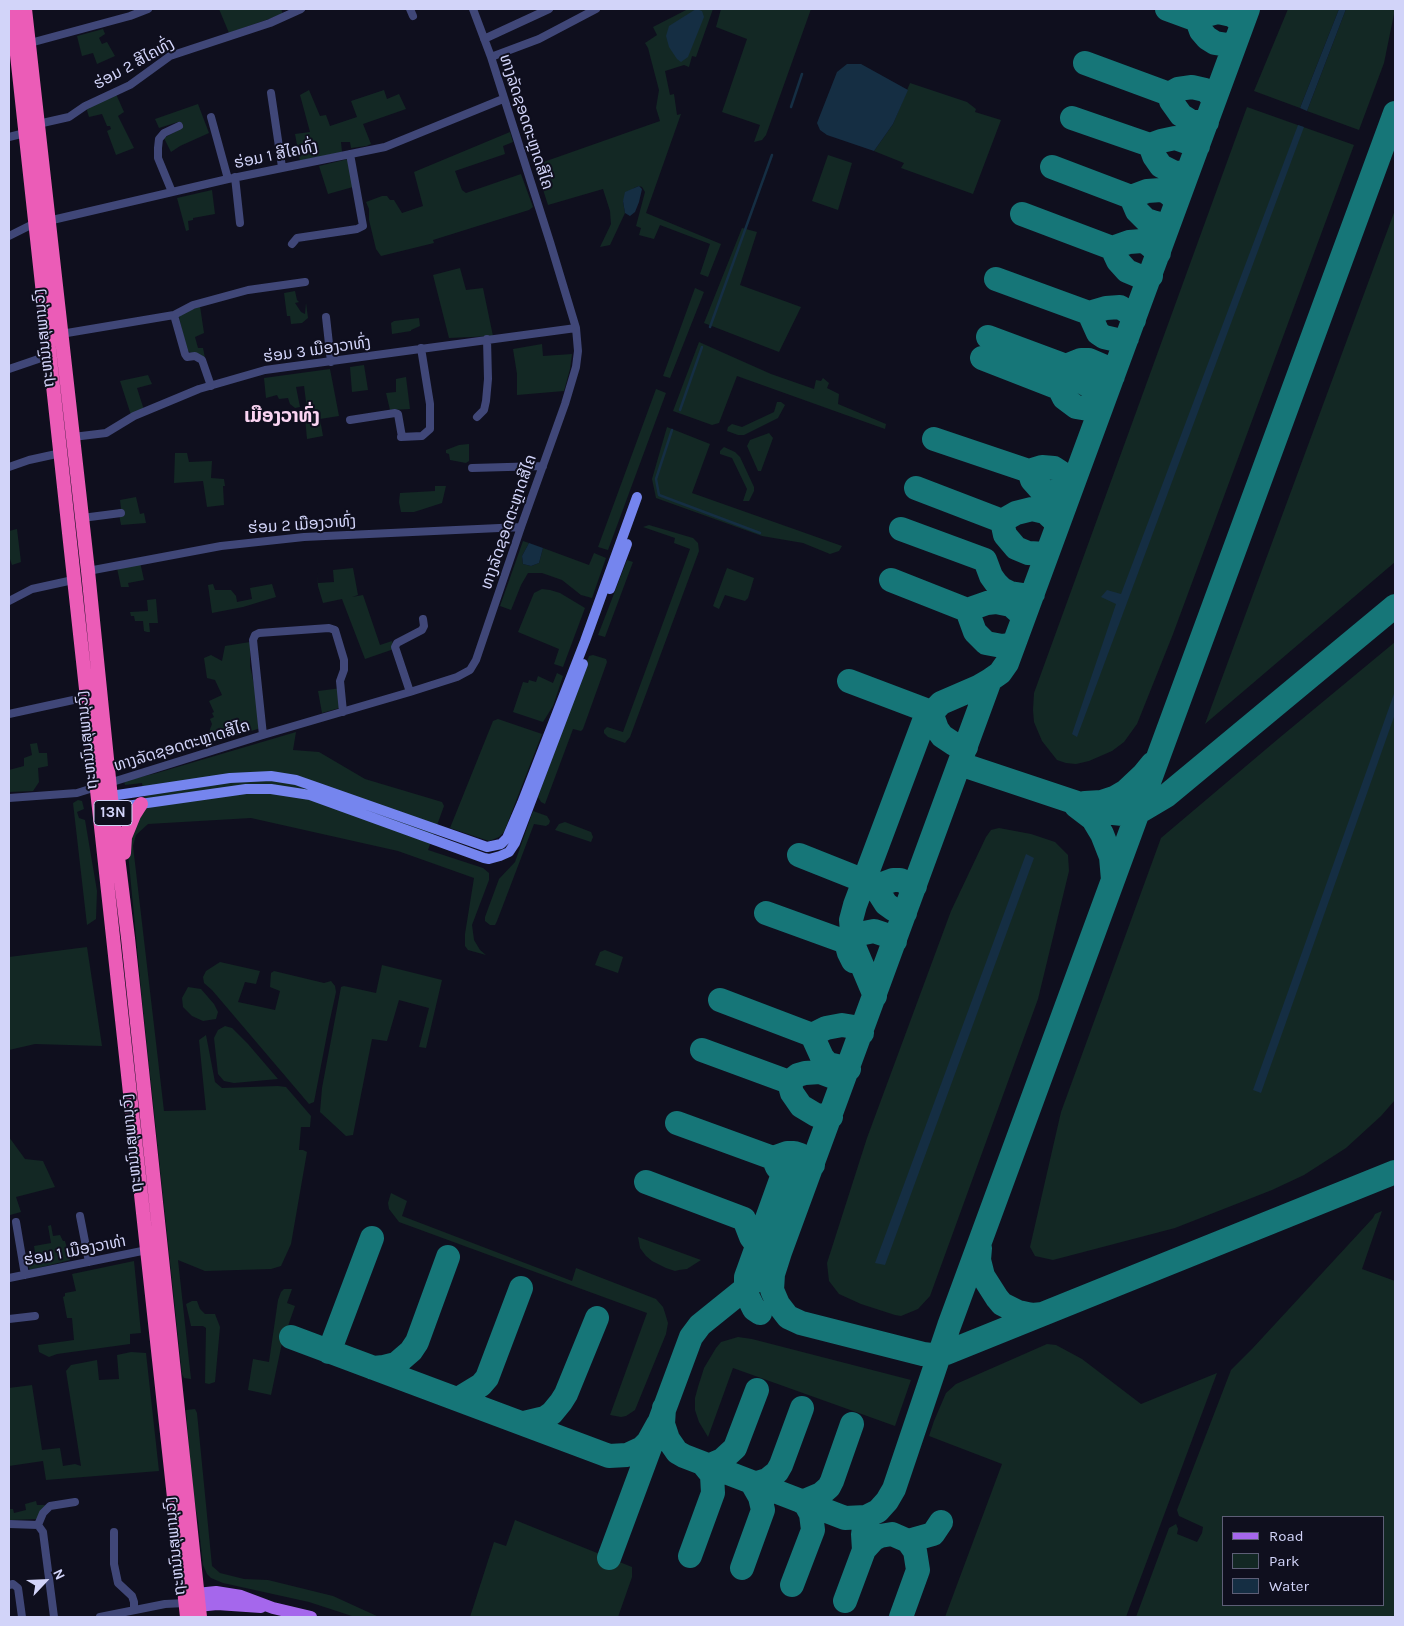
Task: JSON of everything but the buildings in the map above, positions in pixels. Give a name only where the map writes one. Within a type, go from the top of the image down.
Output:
[{"type":"highway","name":"ຖະຫນົນສຸພານຸວົງ","points":[[12,9],[25,134],[61,334],[73,437],[88,571],[104,796],[147,1250],[191,1606]]},
{"type":"highway","name":"ຖະຫນົນສຸພານຸວົງ","points":[[25,9],[38,124],[41,222],[50,355],[73,580],[87,697],[128,938],[191,1606]]},
{"type":"highway","points":[[128,938],[130,923],[124,860],[125,837],[140,804]]},
{"type":"main road","points":[[191,1606],[217,1604],[273,1608],[311,1617]]},
{"type":"street","points":[[30,43],[130,16],[148,9]]},
{"type":"street","name":"ຮ່ອມ 2 ສີໄຄທົ່ງ","points":[[38,124],[69,117],[85,106],[130,85],[170,56],[270,23],[300,9]]},
{"type":"street","name":"ທາງລັດຊອດຕະຫຼາດສີໄຄ","points":[[9,798],[77,793],[104,796],[263,735],[457,677],[470,670],[476,660],[565,404],[576,368],[578,351],[576,328],[491,57],[473,9]]},
{"type":"street","points":[[484,40],[549,9]]},
{"type":"street","points":[[491,57],[540,39],[596,9]]},
{"type":"street","points":[[271,93],[282,167]]},
{"type":"street","name":"ຮ່ອມ 1 ສີໄຄທົ່ງ","points":[[9,236],[41,222],[231,178],[393,144],[503,99]]},
{"type":"street","points":[[211,117],[231,178],[240,224]]},
{"type":"street","points":[[172,192],[158,158],[158,148],[159,139],[164,133],[179,126]]},
{"type":"street","points":[[9,137],[25,134]]},
{"type":"street","points":[[292,244],[297,238],[357,229],[363,226],[350,154]]},
{"type":"street","points":[[61,334],[174,315],[193,305],[248,290],[305,282]]},
{"type":"street","points":[[174,315],[185,354],[187,357],[195,356],[202,360],[211,386]]},
{"type":"street","points":[[326,317],[331,362]]},
{"type":"street","name":"ຮ່ອມ 3 ເມືອງວາທົ່ງ","points":[[73,437],[106,433],[134,416],[211,386],[265,370],[576,328]]},
{"type":"street","points":[[477,416],[484,410],[486,401],[487,339]]},
{"type":"street","points":[[350,420],[395,413],[398,414],[402,437],[422,436],[430,429],[430,404],[422,348]]},
{"type":"street","points":[[9,369],[50,355]]},
{"type":"street","points":[[9,467],[29,460],[61,453]]},
{"type":"street","points":[[472,468],[543,466]]},
{"type":"street","points":[[104,796],[140,804],[246,789],[318,793],[444,831],[488,847],[501,844],[508,838],[585,641],[637,497]]},
{"type":"street","points":[[82,518],[120,513]]},
{"type":"street","points":[[104,796],[230,778],[271,776],[296,780],[318,793],[440,843],[490,859],[504,854],[512,848],[530,806],[629,537],[629,519]]},
{"type":"street","name":"ຮ່ອມ 2 ເມືອງວາທົ່ງ","points":[[88,571],[221,546],[304,536],[521,527]]},
{"type":"street","points":[[9,601],[32,589],[73,580]]},
{"type":"street","points":[[410,692],[395,647],[397,643],[422,630],[424,626],[423,619]]},
{"type":"street","points":[[263,735],[253,640],[255,635],[259,633],[329,628],[335,630],[344,660],[344,670],[340,681],[343,712]]},
{"type":"street","points":[[9,714],[87,697]]},
{"type":"street","points":[[230,778],[231,791]]},
{"type":"street","points":[[440,843],[444,831]]},
{"type":"street","points":[[80,1216],[89,1262]]},
{"type":"street","points":[[16,1222],[25,1275]]},
{"type":"street","name":"ຮ່ອມ 1 ເມືອງວາທ່າ","points":[[9,1278],[147,1250]]},
{"type":"street","points":[[9,1319],[35,1316]]},
{"type":"street","points":[[38,1525],[43,1513],[50,1506],[75,1502]]},
{"type":"street","points":[[9,1524],[38,1525]]},
{"type":"street","points":[[38,1525],[43,1532],[54,1617]]},
{"type":"street","points":[[114,1532],[114,1564],[118,1583],[132,1596],[134,1610]]},
{"type":"street","points":[[9,1585],[13,1584],[18,1588],[23,1617]]},
{"type":"street","points":[[100,1617],[165,1604],[191,1606]]},
{"type":"green space","points":[[219,9],[281,9],[283,14],[229,33]]},
{"type":"green space","points":[[688,9],[713,9],[696,57],[692,56],[689,67],[684,65],[665,71],[670,95],[674,94],[677,115],[681,114],[646,213],[721,244],[708,277],[700,274],[710,244],[660,225],[654,239],[639,235],[641,228],[636,226],[645,192],[642,187],[634,188],[623,201],[625,213],[610,245],[600,247],[611,224],[610,211],[603,189],[548,205],[535,165],[660,121],[656,108],[659,90],[645,43],[657,35],[653,27]]},
{"type":"green space","points":[[721,9],[811,9],[766,135],[762,140],[754,142],[760,125],[722,112],[747,39],[716,27]]},
{"type":"green space","points":[[1288,9],[1339,9],[1300,108],[1254,91]]},
{"type":"green space","points":[[1346,9],[1395,9],[1384,63],[1359,130],[1307,111]]},
{"type":"green space","points":[[103,29],[105,34],[99,38],[102,44],[107,42],[115,56],[97,64],[93,53],[82,56],[77,36]]},
{"type":"green space","points":[[910,83],[967,102],[976,109],[975,112],[1001,120],[973,194],[901,168],[904,163],[874,151],[893,124]]},
{"type":"green space","points":[[309,90],[320,116],[326,115],[330,126],[357,117],[351,101],[384,90],[387,99],[399,94],[406,109],[363,124],[371,144],[351,148],[350,142],[341,142],[342,152],[300,161],[295,134],[310,132],[300,95]]},
{"type":"green space","points":[[116,94],[124,112],[118,116],[134,148],[116,155],[107,131],[111,129],[110,126],[107,126],[102,114],[89,117],[86,107]]},
{"type":"green space","points":[[198,104],[209,133],[171,152],[164,138],[182,128],[178,122],[159,128],[155,119]]},
{"type":"green space","points":[[1247,107],[1354,145],[1173,634],[1137,724],[1124,742],[1112,751],[1089,761],[1076,764],[1066,763],[1057,760],[1042,741],[1034,722],[1034,693]]},
{"type":"green space","points":[[510,132],[513,142],[503,146],[505,154],[455,171],[462,190],[466,193],[521,174],[533,207],[529,210],[433,240],[434,243],[381,256],[376,249],[366,202],[387,196],[390,200],[394,200],[402,213],[423,206],[414,172]]},
{"type":"green space","points":[[828,155],[852,163],[838,210],[812,201]]},
{"type":"green space","points":[[348,159],[353,187],[328,194],[319,166]]},
{"type":"green space","points":[[212,190],[215,214],[193,218],[193,220],[188,221],[189,230],[186,231],[177,198]]},
{"type":"green space","points":[[1395,210],[1395,562],[1205,724]]},
{"type":"green space","points":[[742,228],[757,232],[740,285],[801,307],[779,352],[704,323]]},
{"type":"green space","points":[[460,268],[466,290],[483,288],[493,336],[449,338],[433,275]]},
{"type":"green space","points":[[695,288],[704,292],[670,378],[663,376]]},
{"type":"green space","points":[[295,291],[299,302],[295,303],[301,312],[305,314],[306,303],[308,318],[302,323],[291,324],[290,316],[287,316],[284,293]]},
{"type":"green space","points":[[200,306],[204,333],[195,337],[198,348],[203,348],[205,358],[187,351],[179,317],[179,313]]},
{"type":"green space","points":[[419,318],[420,326],[411,331],[392,334],[391,323],[394,321]]},
{"type":"green space","points":[[699,342],[771,374],[814,389],[816,380],[821,381],[823,378],[829,383],[827,388],[839,394],[838,404],[886,424],[885,429],[737,376],[719,423],[712,425],[673,411]]},
{"type":"green space","points":[[542,344],[543,356],[572,354],[564,391],[517,395],[517,374],[513,349]]},
{"type":"green space","points":[[364,365],[368,390],[352,392],[350,367]]},
{"type":"green space","points":[[330,369],[339,416],[320,419],[323,436],[307,439],[305,418],[308,417],[304,386],[296,387],[300,407],[295,408],[290,404],[288,398],[279,399],[277,395],[266,398],[264,378]]},
{"type":"green space","points":[[148,375],[152,384],[137,388],[144,410],[131,415],[120,381]]},
{"type":"green space","points":[[406,377],[410,409],[390,410],[386,393],[396,392],[396,379]]},
{"type":"green space","points":[[656,389],[666,393],[608,550],[598,547]]},
{"type":"green space","points":[[777,402],[785,405],[778,418],[744,435],[727,431],[728,427],[732,424],[742,427],[774,412]]},
{"type":"green space","points":[[667,427],[710,444],[692,493],[842,546],[839,551],[830,554],[803,543],[762,536],[656,498],[652,479]]},
{"type":"green space","points":[[769,433],[773,438],[761,471],[758,471],[747,446],[750,440]]},
{"type":"green space","points":[[469,444],[469,461],[466,463],[450,460],[446,450],[459,445]]},
{"type":"green space","points":[[724,447],[735,452],[740,457],[754,487],[749,501],[743,501],[747,489],[732,458],[720,454]]},
{"type":"green space","points":[[175,453],[187,453],[189,462],[212,461],[211,478],[224,479],[224,505],[207,507],[203,481],[174,483]]},
{"type":"green space","points":[[435,486],[446,486],[442,503],[414,512],[401,512],[400,493],[435,491]]},
{"type":"green space","points":[[136,497],[140,514],[144,513],[146,523],[121,525],[118,509],[121,509],[120,500]]},
{"type":"green space","points":[[649,525],[693,538],[698,543],[699,551],[630,737],[625,743],[608,737],[604,730],[607,727],[623,732],[690,549],[674,543],[675,538],[643,527]]},
{"type":"green space","points":[[17,529],[21,562],[12,565],[9,556],[9,531]]},
{"type":"green space","points":[[523,541],[529,543],[522,556],[523,564],[531,566],[539,563],[543,548],[589,565],[594,553],[606,558],[592,598],[581,595],[562,580],[542,573],[528,573],[511,610],[500,606]]},
{"type":"green space","points":[[627,560],[633,562],[605,637],[598,635]]},
{"type":"green space","points":[[140,562],[144,580],[128,583],[129,587],[121,587],[117,568]]},
{"type":"green space","points":[[353,568],[358,595],[352,597],[363,595],[380,645],[392,641],[394,649],[365,659],[342,599],[323,603],[318,586],[317,573],[318,583],[334,582],[333,570]]},
{"type":"green space","points":[[727,568],[754,578],[748,598],[745,601],[725,595],[719,609],[713,606]]},
{"type":"green space","points":[[213,584],[215,590],[231,590],[236,596],[237,602],[252,599],[250,588],[272,584],[276,597],[243,607],[212,613],[208,585]]},
{"type":"green space","points":[[542,589],[560,593],[585,608],[563,667],[554,664],[559,649],[518,632],[534,593]]},
{"type":"green space","points":[[156,599],[158,623],[149,623],[150,632],[147,632],[144,631],[143,621],[135,621],[134,616],[131,616],[130,612],[148,611],[147,600]]},
{"type":"green space","points":[[250,642],[250,666],[261,728],[204,745],[212,724],[210,719],[214,717],[209,701],[222,695],[215,680],[207,678],[204,658],[211,655],[222,661],[225,646]]},
{"type":"green space","points":[[1395,642],[1395,1100],[1381,1116],[1346,1148],[1304,1175],[1272,1190],[1175,1228],[1053,1260],[1035,1256],[1030,1247],[1061,1112],[1161,838]]},
{"type":"green space","points":[[593,655],[606,659],[607,662],[583,729],[581,731],[573,729],[545,804],[538,797],[589,656]]},
{"type":"green space","points":[[557,673],[563,676],[553,706],[543,722],[513,712],[523,682],[528,683],[529,680],[536,682],[538,676],[553,683]]},
{"type":"green space","points":[[342,688],[343,707],[322,713],[318,691]]},
{"type":"green space","points":[[498,719],[542,734],[504,832],[499,837],[489,841],[450,828],[493,721]]},
{"type":"green space","points":[[296,732],[293,750],[319,752],[365,779],[442,802],[444,806],[428,850],[483,868],[489,873],[489,880],[472,925],[474,940],[480,950],[486,955],[468,950],[465,946],[465,934],[474,878],[398,851],[251,818],[148,824],[136,835],[133,846],[164,1111],[206,1110],[199,1040],[206,1035],[215,1082],[222,1088],[286,1087],[311,1116],[310,1127],[301,1127],[299,1150],[307,1152],[291,1244],[281,1266],[271,1269],[205,1271],[178,1260],[191,1379],[184,1378],[182,1374],[142,999],[128,853],[132,832],[143,810],[146,808],[142,783],[125,785],[124,781]]},
{"type":"green space","points":[[37,743],[39,753],[47,753],[48,766],[38,768],[39,782],[33,791],[9,792],[9,770],[24,766],[24,758],[32,755],[30,744]]},
{"type":"green space","points":[[78,800],[82,801],[84,809],[77,812],[79,818],[85,820],[97,891],[96,919],[87,925],[73,803]]},
{"type":"green space","points":[[533,811],[547,816],[550,821],[549,824],[546,826],[534,824],[497,921],[495,925],[490,925],[485,921],[485,917],[499,879],[515,862]]},
{"type":"green space","points":[[565,822],[591,832],[593,837],[591,842],[555,830],[559,824]]},
{"type":"green space","points":[[999,828],[1031,834],[1055,842],[1068,855],[1069,871],[1038,999],[930,1296],[918,1309],[901,1316],[895,1315],[861,1304],[839,1294],[829,1281],[827,1263],[867,1138],[951,911],[986,837],[991,830]]},
{"type":"green space","points":[[87,947],[102,1046],[35,1044],[9,1050],[9,957]]},
{"type":"green space","points":[[605,950],[623,957],[618,973],[595,965],[600,952]]},
{"type":"green space","points":[[220,962],[260,971],[256,984],[245,982],[238,1002],[275,1010],[280,991],[270,987],[271,973],[274,971],[324,983],[331,981],[335,986],[336,992],[314,1102],[309,1104],[204,983],[203,977],[206,971]]},
{"type":"green space","points":[[382,965],[442,980],[426,1048],[419,1047],[429,1008],[399,1000],[387,1041],[372,1039],[353,1135],[346,1136],[320,1112],[322,1088],[341,987],[376,993]]},
{"type":"green space","points":[[188,987],[201,989],[214,1004],[218,1012],[216,1019],[203,1021],[192,1016],[183,1007],[182,998]]},
{"type":"green space","points":[[225,1026],[232,1028],[248,1044],[278,1079],[234,1083],[224,1081],[218,1074],[214,1038],[218,1030]]},
{"type":"green space","points":[[9,1137],[25,1159],[43,1161],[55,1187],[16,1197],[21,1212],[10,1215]]},
{"type":"green space","points":[[391,1193],[407,1201],[402,1216],[572,1281],[576,1268],[656,1299],[663,1307],[668,1323],[666,1334],[635,1410],[621,1417],[610,1415],[647,1313],[399,1222],[389,1209],[388,1203]]},
{"type":"green space","points":[[1382,1211],[1362,1269],[1395,1281],[1395,1617],[1136,1617],[1169,1528],[1176,1524],[1177,1534],[1197,1542],[1202,1533],[1203,1527],[1179,1516],[1177,1510],[1231,1370],[1375,1214]]},
{"type":"green space","points":[[51,1225],[53,1236],[60,1235],[63,1241],[65,1241],[70,1260],[30,1270],[26,1261],[36,1259],[34,1246],[51,1243],[48,1226]]},
{"type":"green space","points":[[638,1237],[701,1260],[687,1269],[675,1271],[666,1268],[646,1256],[640,1248]]},
{"type":"green space","points":[[134,1261],[141,1333],[130,1334],[130,1344],[57,1354],[49,1357],[39,1352],[38,1345],[74,1340],[72,1318],[67,1318],[63,1297],[65,1293],[76,1291],[72,1274]]},
{"type":"green space","points":[[284,1289],[292,1289],[287,1303],[295,1306],[282,1343],[271,1395],[248,1390],[253,1359],[269,1362],[278,1300]]},
{"type":"green space","points":[[197,1301],[200,1309],[205,1314],[215,1314],[220,1327],[215,1382],[209,1384],[205,1383],[206,1328],[203,1326],[191,1326],[186,1304]]},
{"type":"green space","points":[[738,1337],[911,1380],[895,1426],[733,1368],[708,1437],[699,1422],[695,1410],[695,1398],[698,1387],[704,1368],[716,1348],[721,1342]]},
{"type":"green space","points":[[1047,1344],[1056,1345],[1082,1359],[1141,1404],[1217,1373],[1126,1617],[945,1617],[1002,1464],[929,1436],[934,1421],[946,1393],[956,1384]]},
{"type":"green space","points":[[131,1352],[146,1353],[159,1471],[46,1480],[43,1461],[9,1466],[9,1388],[32,1385],[42,1450],[60,1448],[63,1466],[75,1464],[81,1466],[66,1371],[71,1365],[97,1360],[99,1380],[119,1379],[117,1355]]},
{"type":"green space","points":[[195,1409],[197,1413],[212,1566],[220,1573],[244,1579],[268,1580],[333,1596],[379,1617],[355,1617],[309,1602],[223,1583],[211,1578],[207,1574],[203,1565],[192,1488],[186,1410]]},
{"type":"green space","points":[[36,1501],[37,1505],[45,1505],[38,1519],[10,1520],[10,1509],[13,1509],[14,1513],[26,1510],[25,1504]]},
{"type":"green space","points":[[515,1520],[632,1567],[632,1577],[618,1617],[470,1617],[494,1542],[506,1546]]},
{"type":"water","points":[[696,9],[702,11],[704,17],[688,57],[681,62],[669,47],[666,36],[669,26]]},
{"type":"water","points":[[1339,9],[1346,9],[1307,111],[1300,108]]},
{"type":"water","points":[[847,64],[861,64],[908,90],[893,124],[874,151],[827,135],[820,130],[817,123],[837,72]]},
{"type":"water","points":[[1298,125],[1304,127],[1077,737],[1072,734],[1116,604],[1101,597],[1107,590],[1121,594]]},
{"type":"water","points":[[639,186],[642,189],[639,202],[635,212],[630,216],[625,213],[623,201],[625,192]]},
{"type":"water","points":[[529,543],[543,548],[539,563],[531,566],[523,564],[522,556]]},
{"type":"water","points":[[1395,691],[1395,714],[1261,1093],[1253,1090]]},
{"type":"water","points":[[1026,854],[1034,858],[885,1265],[875,1263]]},
{"type":"waterway","points":[[791,107],[802,74]]},
{"type":"waterway","points":[[710,327],[772,155]]},
{"type":"waterway","points":[[680,410],[702,347]]},
{"type":"waterway","points":[[672,430],[656,479],[659,495],[760,533]]},
{"type":"taxiway","points":[[1167,9],[1197,20],[1201,31],[1215,43],[1234,46]]},
{"type":"taxiway","points":[[1248,9],[1007,663],[1000,673],[990,680],[780,1252],[773,1274],[772,1290],[778,1304],[788,1317],[801,1323],[923,1354],[946,1353],[1395,1172]]},
{"type":"taxiway","points":[[1197,20],[1203,16],[1218,12],[1232,15],[1242,23]]},
{"type":"taxiway","points":[[1085,63],[1169,94],[1171,101],[1181,115],[1192,122],[1207,122]]},
{"type":"taxiway","points":[[1169,94],[1178,89],[1192,87],[1205,90],[1215,99]]},
{"type":"taxiway","points":[[664,1408],[663,1424],[668,1439],[677,1452],[845,1518],[866,1517],[878,1511],[894,1489],[949,1326],[1395,113]]},
{"type":"taxiway","points":[[1072,118],[1150,145],[1154,156],[1161,166],[1175,173],[1188,172]]},
{"type":"taxiway","points":[[1150,145],[1175,138],[1198,146]]},
{"type":"taxiway","points":[[1052,167],[1131,197]]},
{"type":"taxiway","points":[[1169,223],[1158,224],[1146,220],[1137,211],[1131,197],[1147,191],[1161,190],[1167,192],[1177,201]]},
{"type":"taxiway","points":[[1022,214],[1112,248],[1118,261],[1127,271],[1139,276],[1151,276]]},
{"type":"taxiway","points":[[1112,248],[1129,242],[1142,241],[1159,253]]},
{"type":"taxiway","points":[[996,279],[1089,313],[1098,333],[1104,337],[1117,340],[1127,338]]},
{"type":"taxiway","points":[[1089,313],[1106,308],[1120,307],[1129,313],[1134,320]]},
{"type":"taxiway","points":[[988,337],[1066,366],[1077,379],[1091,387],[1103,388],[1109,386]]},
{"type":"taxiway","points":[[982,358],[1059,388],[1064,398],[1076,407],[1088,409],[1101,408]]},
{"type":"taxiway","points":[[1066,366],[1081,360],[1089,360],[1103,366],[1113,376]]},
{"type":"taxiway","points":[[934,439],[1029,471],[1032,480],[1040,489],[1061,495],[1069,494]]},
{"type":"taxiway","points":[[1029,471],[1042,467],[1054,468],[1074,481]]},
{"type":"taxiway","points":[[916,488],[1002,521],[1005,535],[1016,548],[1028,553],[1047,554]]},
{"type":"taxiway","points":[[1002,521],[1016,513],[1032,509],[1045,512],[1058,524]]},
{"type":"taxiway","points":[[901,529],[985,560],[991,576],[1002,589],[1010,593],[1033,594]]},
{"type":"taxiway","points":[[891,580],[967,610],[975,632],[986,643],[1002,646],[1014,644]]},
{"type":"taxiway","points":[[967,610],[996,602],[1011,605],[1020,613]]},
{"type":"taxiway","points":[[960,764],[1104,812],[1123,814],[1139,812],[1166,796],[1395,606]]},
{"type":"taxiway","points":[[875,996],[853,944],[851,920],[855,905],[924,721],[941,703],[990,680]]},
{"type":"taxiway","points":[[849,681],[931,712],[937,729],[942,736],[954,744],[966,747]]},
{"type":"taxiway","points":[[1085,803],[1102,802],[1114,798],[1126,791],[1152,764]]},
{"type":"taxiway","points":[[1076,806],[1093,819],[1102,834],[1111,857],[1113,880]]},
{"type":"taxiway","points":[[799,855],[877,886],[886,904],[893,909],[905,913]]},
{"type":"taxiway","points":[[877,886],[893,880],[900,880],[915,886]]},
{"type":"taxiway","points":[[766,913],[846,942],[853,961]]},
{"type":"taxiway","points":[[846,942],[859,934],[874,931],[886,935],[895,941]]},
{"type":"taxiway","points":[[720,1000],[812,1035],[822,1057],[828,1064],[849,1069]]},
{"type":"taxiway","points":[[812,1035],[826,1028],[842,1025],[854,1027],[862,1033]]},
{"type":"taxiway","points":[[702,1050],[789,1082],[792,1093],[801,1106],[816,1115],[831,1117]]},
{"type":"taxiway","points":[[789,1082],[798,1075],[820,1072],[841,1082]]},
{"type":"taxiway","points":[[677,1123],[773,1158],[783,1174],[797,1179]]},
{"type":"taxiway","points":[[773,1158],[787,1153],[794,1153],[800,1155],[813,1165]]},
{"type":"taxiway","points":[[760,1313],[754,1309],[746,1293],[746,1277],[783,1174]]},
{"type":"taxiway","points":[[646,1182],[744,1219],[751,1237],[757,1245],[768,1251],[780,1252]]},
{"type":"taxiway","points":[[329,1352],[372,1238]]},
{"type":"taxiway","points":[[980,1248],[979,1260],[983,1276],[1002,1304],[1018,1312],[1032,1315],[1043,1314]]},
{"type":"taxiway","points":[[373,1368],[396,1364],[411,1351],[417,1342],[448,1257]]},
{"type":"taxiway","points":[[609,1558],[691,1337],[700,1325],[762,1275],[776,1257]]},
{"type":"taxiway","points":[[458,1399],[481,1385],[487,1378],[521,1288]]},
{"type":"taxiway","points":[[524,1423],[545,1418],[561,1402],[597,1318]]},
{"type":"taxiway","points":[[291,1337],[609,1456],[627,1455],[642,1448],[648,1442],[658,1424]]},
{"type":"taxiway","points":[[708,1466],[722,1460],[735,1448],[757,1390]]},
{"type":"taxiway","points":[[754,1484],[767,1480],[777,1472],[802,1408]]},
{"type":"taxiway","points":[[802,1502],[821,1494],[829,1487],[852,1424]]},
{"type":"taxiway","points":[[690,1556],[713,1493],[712,1475],[703,1464]]},
{"type":"taxiway","points":[[742,1568],[763,1510],[760,1497],[752,1483]]},
{"type":"taxiway","points":[[792,1585],[813,1530],[811,1514],[805,1503]]},
{"type":"taxiway","points":[[908,1541],[933,1534],[941,1522]]},
{"type":"taxiway","points":[[845,1601],[864,1550],[863,1534]]},
{"type":"taxiway","points":[[864,1550],[874,1539],[892,1534],[908,1541],[915,1551],[918,1570],[901,1617]]},
{"type":"district","name":"ເມືອງວາທົ່ງ","points":[[282,417]]}]
